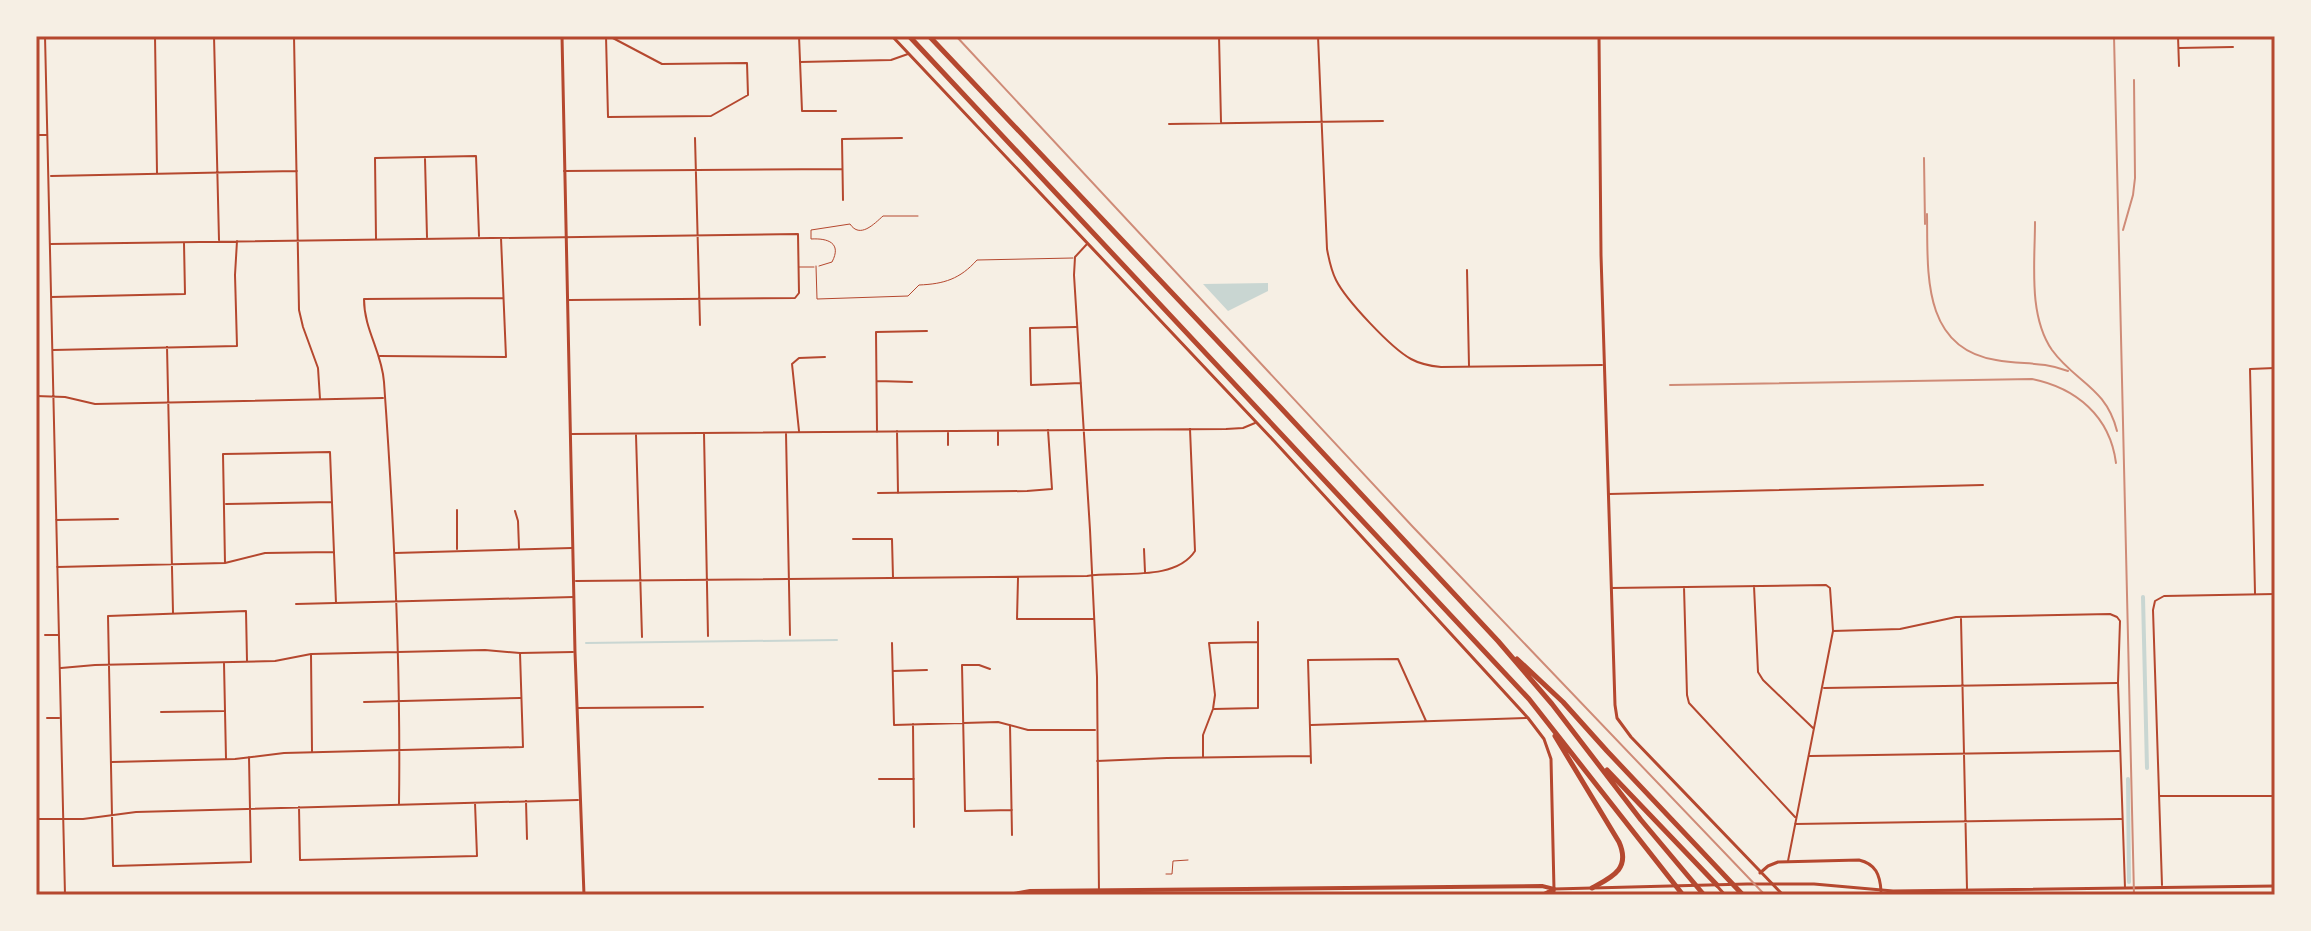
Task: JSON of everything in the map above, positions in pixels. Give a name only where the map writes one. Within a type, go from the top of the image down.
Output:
[{"type":"highway","points":[[909,36],[1510,678],[1547,721],[1681,895]]},
{"type":"highway","points":[[929,36],[1498,641],[1704,895]]},
{"type":"highway","points":[[1498,641],[1563,702],[1743,895]]},
{"type":"highway","points":[[1547,721],[1622,848],[1623,861],[1617,872],[1592,888]]},
{"type":"highway","points":[[1585,747],[1717,885]]},
{"type":"main road","points":[[926,895],[1016,894],[1030,891],[1099,893],[1542,886],[1554,892]]},
{"type":"main road","points":[[1418,895],[1554,892]]},
{"type":"street","points":[[45,36],[65,895]]},
{"type":"street","points":[[155,36],[157,174]]},
{"type":"street","points":[[214,36],[219,241]]},
{"type":"street","points":[[294,36],[299,310],[318,368],[320,399]]},
{"type":"street","points":[[562,36],[575,652],[584,895]]},
{"type":"street","points":[[610,36],[662,64],[747,63],[748,95],[711,116],[608,117],[610,36]]},
{"type":"street","points":[[799,36],[802,111],[836,111]]},
{"type":"street","points":[[892,36],[1446,626],[1528,718],[1544,739],[1551,759],[1554,892],[1728,884],[1814,884],[1881,891],[2275,886]]},
{"type":"street","points":[[1219,36],[1221,123]]},
{"type":"street","points":[[1318,36],[1327,249],[1332,272],[1342,290],[1393,346],[1410,358],[1433,366],[1604,365]]},
{"type":"street","points":[[1599,36],[1599,189],[1615,705],[1620,725],[1783,895]]},
{"type":"street","points":[[2178,36],[2179,66]]},
{"type":"street","points":[[2179,48],[2233,47]]},
{"type":"street","points":[[800,62],[897,60],[909,54]]},
{"type":"street","points":[[1169,124],[1383,121]]},
{"type":"street","points":[[36,135],[48,135]]},
{"type":"street","points":[[695,138],[700,325]]},
{"type":"street","points":[[843,200],[842,139],[902,138]]},
{"type":"street","points":[[376,239],[375,158],[476,156],[479,237]]},
{"type":"street","points":[[425,157],[427,238]]},
{"type":"street","points":[[564,171],[842,169]]},
{"type":"street","points":[[49,176],[298,171]]},
{"type":"street","points":[[50,244],[798,234],[798,296],[795,298],[567,300]]},
{"type":"street","points":[[378,356],[506,357],[501,237]]},
{"type":"street","points":[[52,350],[237,346],[237,241]]},
{"type":"street","points":[[51,297],[185,294],[184,242]]},
{"type":"street","points":[[1088,243],[1075,257],[1074,270],[1093,575],[1099,893]]},
{"type":"street","points":[[1467,270],[1469,367]]},
{"type":"street","points":[[399,804],[398,652],[384,380],[366,321],[364,299],[503,298]]},
{"type":"street","points":[[1077,327],[1030,328],[1031,385],[1081,383]]},
{"type":"street","points":[[877,432],[876,332],[927,331]]},
{"type":"street","points":[[167,347],[173,614]]},
{"type":"street","points":[[800,432],[791,366],[799,358],[825,357]]},
{"type":"street","points":[[2255,594],[2250,369],[2275,368]]},
{"type":"street","points":[[876,381],[912,382]]},
{"type":"street","points":[[36,396],[95,404],[385,398]]},
{"type":"street","points":[[571,434],[1190,429],[1243,428],[1256,423]]},
{"type":"street","points":[[575,581],[1145,574],[1182,563],[1195,551],[1190,429]]},
{"type":"street","points":[[878,493],[1052,489],[1048,430]]},
{"type":"street","points":[[897,431],[898,494]]},
{"type":"street","points":[[948,431],[948,445]]},
{"type":"street","points":[[998,431],[998,445]]},
{"type":"street","points":[[786,432],[790,635]]},
{"type":"street","points":[[704,433],[708,636]]},
{"type":"street","points":[[636,434],[642,637]]},
{"type":"street","points":[[225,563],[223,454],[330,452],[336,603]]},
{"type":"street","points":[[1608,494],[1983,485]]},
{"type":"street","points":[[224,504],[333,502]]},
{"type":"street","points":[[457,510],[457,551]]},
{"type":"street","points":[[515,511],[519,549]]},
{"type":"street","points":[[56,520],[118,519]]},
{"type":"street","points":[[853,539],[892,539],[893,578]]},
{"type":"street","points":[[394,553],[573,548]]},
{"type":"street","points":[[1144,549],[1145,574]]},
{"type":"street","points":[[57,567],[225,563],[265,553],[334,552]]},
{"type":"street","points":[[1018,577],[1017,619],[1094,619]]},
{"type":"street","points":[[1611,588],[1826,585],[1830,588],[1833,631],[1788,862]]},
{"type":"street","points":[[1754,586],[1758,672],[1814,728]]},
{"type":"street","points":[[1684,587],[1689,703],[1796,818]]},
{"type":"street","points":[[2162,888],[2155,601],[2164,596],[2275,594]]},
{"type":"street","points":[[296,604],[575,597]]},
{"type":"street","points":[[247,661],[246,611],[108,616],[113,866],[251,862],[249,757]]},
{"type":"street","points":[[1833,631],[1900,629],[1943,618],[1961,617],[2110,614],[2117,617],[2120,621],[2118,683],[2125,888]]},
{"type":"street","points":[[1961,617],[1967,890]]},
{"type":"street","points":[[1213,709],[1258,708],[1258,622]]},
{"type":"street","points":[[45,635],[59,635]]},
{"type":"street","points":[[1203,757],[1204,729],[1213,709],[1215,687],[1209,643],[1258,642]]},
{"type":"street","points":[[892,643],[894,725],[998,722],[1028,730],[1096,730]]},
{"type":"street","points":[[60,668],[264,661],[311,654],[494,650],[575,652]]},
{"type":"street","points":[[111,763],[312,752],[523,747],[520,653]]},
{"type":"street","points":[[311,654],[312,752]]},
{"type":"street","points":[[1311,763],[1308,660],[1398,659],[1426,721]]},
{"type":"street","points":[[224,662],[226,759]]},
{"type":"street","points":[[990,669],[979,665],[962,665],[965,811],[1012,810]]},
{"type":"street","points":[[893,671],[927,670]]},
{"type":"street","points":[[1822,688],[2118,683]]},
{"type":"street","points":[[364,702],[522,698]]},
{"type":"street","points":[[577,708],[703,707]]},
{"type":"street","points":[[161,712],[225,711]]},
{"type":"street","points":[[47,718],[60,718]]},
{"type":"street","points":[[1311,725],[1528,718]]},
{"type":"street","points":[[913,724],[914,827]]},
{"type":"street","points":[[1010,724],[1012,835]]},
{"type":"street","points":[[1809,756],[2120,751]]},
{"type":"street","points":[[1097,761],[1311,756]]},
{"type":"street","points":[[879,779],[914,779]]},
{"type":"street","points":[[2158,796],[2275,796]]},
{"type":"street","points":[[36,819],[299,806],[580,800]]},
{"type":"street","points":[[526,801],[527,839]]},
{"type":"street","points":[[299,806],[300,860],[477,856],[475,803]]},
{"type":"street","points":[[1795,824],[2122,819]]},
{"type":"street","points":[[1760,873],[1778,862],[1864,861],[1873,866],[1878,874],[1881,891]]},
{"type":"street","points":[[1737,895],[1747,884]]},
{"type":"street","points":[[1717,885],[1725,895]]},
{"type":"street","points":[[2233,887],[2233,895]]},
{"type":"lane","points":[[799,267],[829,264],[834,259],[831,242],[811,239],[811,230],[850,224],[859,231],[873,227],[883,216],[918,216]]},
{"type":"lane","points":[[816,266],[817,299],[908,296],[919,285],[940,284],[954,279],[977,260],[1075,257]]},
{"type":"lane","points":[[1166,874],[1172,874],[1173,861],[1188,860]]},
{"type":"shaded area","points":[[1268,283],[1268,291],[1228,311],[1203,284]]},
{"type":"waterway","points":[[2143,597],[2147,768]]},
{"type":"waterway","points":[[586,643],[837,640]]},
{"type":"waterway","points":[[2128,779],[2129,882]]},
{"type":"waterway","points":[[472,895],[480,895]]},
{"type":"waterway","points":[[2213,895],[2226,895]]},
{"type":"waterway","points":[[2263,895],[2275,895]]},
{"type":"railway","points":[[956,36],[1413,527],[1765,895]]},
{"type":"railway","points":[[2114,36],[2134,895]]},
{"type":"railway","points":[[2123,230],[2135,178],[2134,80]]},
{"type":"railway","points":[[1924,158],[1925,224]]},
{"type":"railway","points":[[1927,214],[1929,282],[1941,324],[1954,340],[1972,353],[1996,360],[2068,371]]},
{"type":"railway","points":[[2035,222],[2034,288],[2044,336],[2061,361],[2098,394],[2112,416],[2117,431]]},
{"type":"railway","points":[[1670,385],[2032,379],[2063,389],[2088,407],[2107,431],[2116,463]]}]
